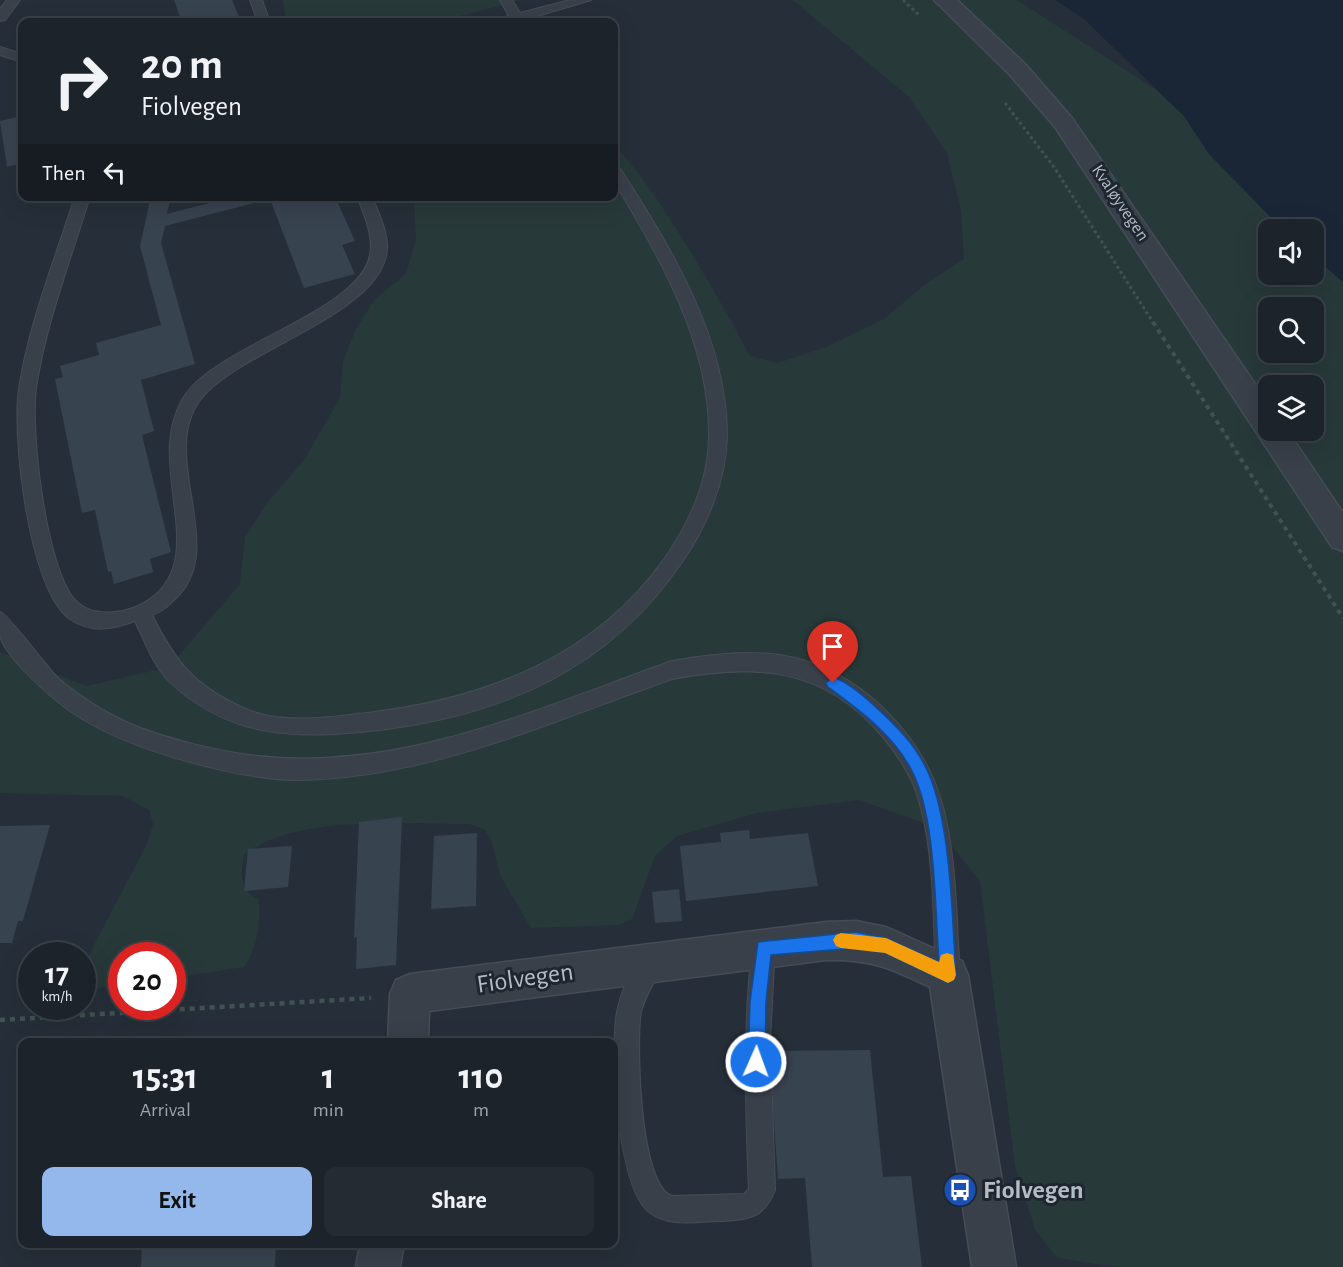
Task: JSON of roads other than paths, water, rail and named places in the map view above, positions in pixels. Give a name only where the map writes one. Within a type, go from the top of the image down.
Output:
[{"type":"street","name":"Kvaløyvegen","points":[[945,0],[1018,69],[1071,132],[1258,411]]},
{"type":"street","name":"Kvaløyvegen","points":[[1278,441],[1343,538]]},
{"type":"street","name":"Fiolvegen","points":[[408,1038],[410,994],[764,948],[856,940],[886,946],[948,975]]},
{"type":"street","points":[[948,975],[994,1267]]},
{"type":"street","points":[[378,1267],[381,1248]]},
{"type":"lane","points":[[0,17],[14,0]]},
{"type":"lane","points":[[256,0],[263,18]]},
{"type":"lane","points":[[506,0],[517,18]]},
{"type":"lane","points":[[525,18],[585,0]]},
{"type":"lane","points":[[0,51],[18,57]]},
{"type":"lane","points":[[141,612],[170,668],[198,692],[245,719],[322,726],[436,713],[495,697],[540,678],[574,657],[611,632],[644,602],[672,566],[692,531],[705,501],[716,459],[716,402],[698,335],[670,266],[618,177]]},
{"type":"lane","points":[[81,201],[33,360],[25,416],[27,448],[46,552],[66,603],[79,616],[99,623],[141,612],[170,594],[179,583],[186,561],[188,531],[176,447],[180,419],[192,398],[210,382],[337,303],[369,278],[377,266],[380,249],[378,231],[366,201]]},
{"type":"lane","points":[[0,620],[15,646],[47,683],[92,716],[149,741],[226,763],[293,770],[381,763],[470,742],[672,670],[706,663],[763,664],[799,668],[833,683],[866,707],[896,735],[919,768],[932,807],[940,870],[948,975]]},
{"type":"lane","points":[[652,962],[636,992],[629,1013],[634,1148],[639,1174],[656,1203],[668,1209],[737,1208],[751,1205],[760,1198],[762,1190],[756,1062],[758,1002],[764,948]]},
{"type":"water","points":[[1055,0],[1343,0],[1343,282],[1324,266],[1324,219],[1272,219],[1209,154],[1184,116],[1084,19]]},
{"type":"place","name":"Fiolvegen","points":[[960,1190]]}]
